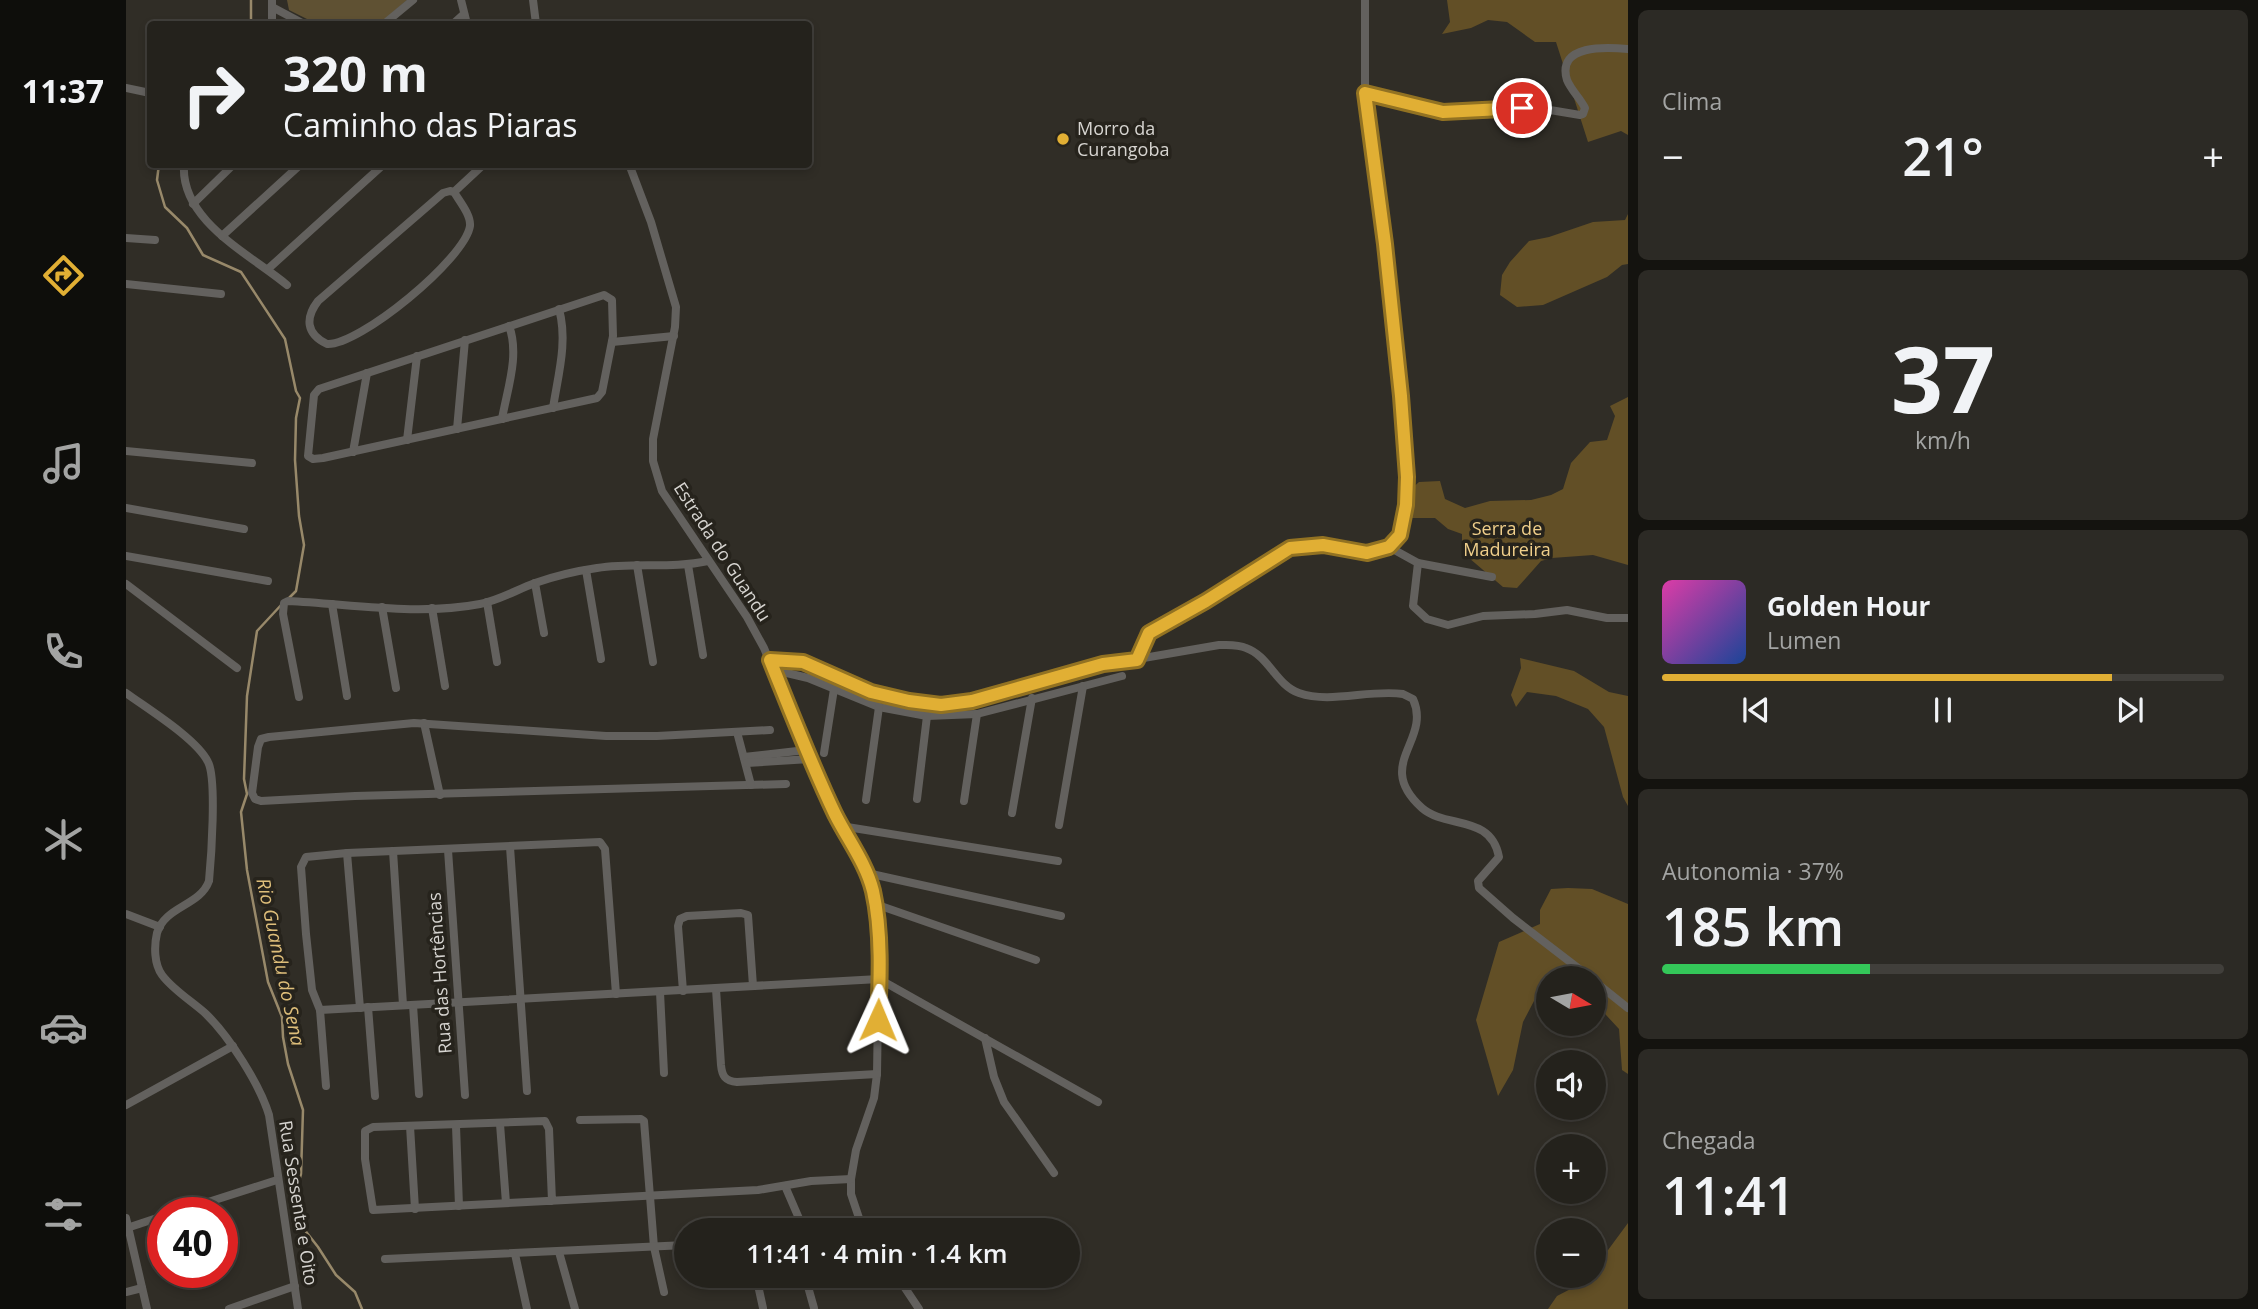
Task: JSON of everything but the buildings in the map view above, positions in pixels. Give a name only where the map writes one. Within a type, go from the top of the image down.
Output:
[{"type":"street","points":[[388,21],[413,0]]},
{"type":"street","points":[[461,0],[466,21]]},
{"type":"street","points":[[533,0],[536,21]]},
{"type":"street","points":[[1137,660],[1149,633],[1290,548],[1323,545],[1367,553],[1389,547],[1395,542],[1403,525],[1407,477],[1401,396],[1365,93],[1364,0]]},
{"type":"street","points":[[273,4],[299,21]]},
{"type":"street","points":[[456,21],[464,14]]},
{"type":"street","points":[[1365,93],[1443,112],[1533,108],[1580,115],[1585,112],[1585,108],[1568,83],[1565,72],[1567,63],[1573,55],[1585,50],[1600,47],[1628,49]]},
{"type":"street","points":[[126,88],[147,92]]},
{"type":"street","points":[[184,168],[186,187],[193,204],[222,236],[287,285]]},
{"type":"street","points":[[193,204],[230,168]]},
{"type":"street","points":[[222,236],[297,168]]},
{"type":"street","points":[[268,269],[380,168]]},
{"type":"street","points":[[454,192],[480,168]]},
{"type":"street","name":"Estrada do Guandu","points":[[630,168],[674,300],[674,336],[653,439],[653,461],[662,491],[747,617],[770,660],[808,755],[841,826],[867,873],[875,904],[879,979],[877,1074],[874,1098],[856,1150],[851,1179],[851,1194],[859,1218]]},
{"type":"street","points":[[454,192],[468,216],[469,231],[448,260],[412,296],[381,319],[342,342],[327,344],[312,333],[308,325],[318,301],[443,193],[454,192]]},
{"type":"street","points":[[126,238],[155,240]]},
{"type":"street","points":[[126,284],[221,294]]},
{"type":"street","points":[[604,295],[608,297],[612,300],[612,342],[601,395],[353,452],[323,458],[308,456],[314,395],[324,387],[509,326],[604,295]]},
{"type":"street","points":[[553,408],[564,342],[559,309]]},
{"type":"street","points":[[502,419],[513,355],[513,337],[509,326]]},
{"type":"street","points":[[612,342],[674,336]]},
{"type":"street","points":[[457,429],[465,340]]},
{"type":"street","points":[[407,440],[416,356]]},
{"type":"street","points":[[353,452],[367,373]]},
{"type":"street","points":[[126,450],[252,463]]},
{"type":"street","points":[[126,508],[244,529]]},
{"type":"street","points":[[1389,547],[1418,563],[1492,577]]},
{"type":"street","points":[[126,556],[268,581]]},
{"type":"street","points":[[299,697],[283,607],[288,601],[432,608],[487,602],[535,583],[586,570],[637,565],[688,565],[708,561]]},
{"type":"street","points":[[1418,563],[1413,606],[1421,615],[1441,624],[1448,625],[1483,616],[1567,610],[1607,618],[1628,618]]},
{"type":"street","points":[[637,565],[653,662]]},
{"type":"street","points":[[688,565],[703,655]]},
{"type":"street","points":[[586,570],[601,659]]},
{"type":"street","points":[[535,583],[544,633]]},
{"type":"street","points":[[126,584],[237,668]]},
{"type":"street","points":[[487,602],[497,662]]},
{"type":"street","points":[[332,604],[347,696]]},
{"type":"street","points":[[382,607],[396,688]]},
{"type":"street","points":[[432,608],[445,686]]},
{"type":"street","points":[[770,660],[803,662],[871,692],[941,705],[972,701],[1103,664],[1219,645],[1236,645],[1255,652],[1283,684],[1304,695],[1393,693],[1413,699],[1417,718],[1412,744],[1402,762],[1405,786],[1422,808],[1436,816],[1473,825],[1489,838],[1497,848],[1499,857],[1478,881],[1479,888],[1575,966]]},
{"type":"street","points":[[774,670],[808,678],[879,707],[927,716],[977,714],[1122,676]]},
{"type":"street","points":[[1059,825],[1083,686]]},
{"type":"street","points":[[824,753],[834,688]]},
{"type":"street","points":[[126,693],[195,746],[208,761],[212,775],[207,885],[198,897],[165,919],[160,927],[126,914]]},
{"type":"street","points":[[1012,813],[1032,698]]},
{"type":"street","points":[[866,800],[879,707]]},
{"type":"street","points":[[964,801],[977,714]]},
{"type":"street","points":[[917,799],[927,716]]},
{"type":"street","points":[[424,723],[440,795]]},
{"type":"street","points":[[770,730],[606,736],[424,723],[386,724],[265,737],[261,739],[258,747],[252,793],[255,799],[261,801],[786,784]]},
{"type":"street","points":[[737,732],[751,785]]},
{"type":"street","points":[[746,760],[808,755]]},
{"type":"street","points":[[841,826],[1058,861]]},
{"type":"street","points":[[326,1086],[320,1010],[312,990],[301,867],[306,857],[596,841],[603,844],[616,994]]},
{"type":"street","points":[[510,847],[527,1091]]},
{"type":"street","name":"Rua das Hortências","points":[[447,850],[465,1095]]},
{"type":"street","points":[[393,851],[403,1006]]},
{"type":"street","points":[[347,853],[375,1096]]},
{"type":"street","points":[[867,873],[1062,916]]},
{"type":"street","points":[[875,904],[1036,960]]},
{"type":"street","points":[[683,990],[678,926],[680,919],[687,916],[746,914],[749,919],[753,986]]},
{"type":"street","name":"Rua Sessenta e Oito","points":[[160,927],[155,951],[160,972],[210,1018],[233,1046],[267,1108],[298,1309]]},
{"type":"street","points":[[320,1010],[879,979],[1098,1102]]},
{"type":"street","points":[[716,989],[720,1065],[727,1080],[737,1082],[877,1074]]},
{"type":"street","points":[[1606,990],[1628,1008]]},
{"type":"street","points":[[660,992],[664,1073]]},
{"type":"street","points":[[414,1005],[419,1094]]},
{"type":"street","points":[[985,1038],[994,1077],[1004,1102],[1054,1173]]},
{"type":"street","points":[[126,1105],[233,1046]]},
{"type":"street","points":[[580,1120],[643,1119],[654,1247],[664,1292]]},
{"type":"street","points":[[552,1201],[547,1123],[541,1120],[367,1129],[364,1137],[373,1210],[415,1209],[758,1190],[811,1181],[851,1179]]},
{"type":"street","points":[[500,1124],[506,1203]]},
{"type":"street","points":[[410,1126],[415,1209]]},
{"type":"street","points":[[456,1126],[459,1206]]},
{"type":"street","points":[[224,1197],[277,1180]]},
{"type":"street","points":[[785,1186],[799,1218]]},
{"type":"street","points":[[126,1218],[147,1309]]},
{"type":"street","points":[[130,1227],[147,1221]]},
{"type":"street","points":[[385,1259],[674,1246]]},
{"type":"street","points":[[559,1252],[575,1309]]},
{"type":"street","points":[[515,1254],[527,1309]]},
{"type":"street","points":[[229,1309],[295,1286]]},
{"type":"street","points":[[126,1292],[142,1288]]},
{"type":"street","points":[[759,1288],[763,1308]]},
{"type":"street","points":[[809,1288],[814,1308]]},
{"type":"street","points":[[905,1288],[919,1309]]},
{"type":"shaded area","points":[[287,0],[407,0],[382,21],[311,21],[289,10]]},
{"type":"green space","points":[[1447,0],[1628,0],[1628,135],[1621,131],[1588,142],[1556,42],[1535,42],[1507,22],[1488,20],[1471,28],[1442,34],[1450,22]]},
{"type":"green space","points":[[1628,214],[1628,264],[1622,265],[1607,277],[1543,305],[1517,307],[1500,295],[1502,275],[1529,241],[1593,222],[1625,220]]},
{"type":"green space","name":"Serra de Madureira","points":[[1628,397],[1628,565],[1593,555],[1552,558],[1541,561],[1517,588],[1503,587],[1462,552],[1462,534],[1448,529],[1435,518],[1408,518],[1410,490],[1419,482],[1440,481],[1445,499],[1465,508],[1490,501],[1531,500],[1563,489],[1571,463],[1590,442],[1607,440],[1615,416],[1610,406]]},
{"type":"green space","points":[[1520,658],[1574,671],[1609,692],[1628,696],[1628,806],[1623,797],[1604,727],[1588,709],[1556,696],[1527,692],[1516,707],[1511,695],[1521,668]]},
{"type":"green space","points":[[1551,889],[1592,889],[1628,904],[1628,1074],[1622,1070],[1619,1029],[1606,1015],[1606,966],[1536,966],[1536,1001],[1523,1022],[1513,1070],[1498,1096],[1476,1020],[1499,942],[1540,924],[1540,910]]},
{"type":"green space","points":[[1628,1223],[1628,1309],[1548,1309],[1557,1296],[1572,1288],[1606,1288],[1606,1253]]},
{"type":"waterway","name":"Rio Guandu do Sena","points":[[251,0],[251,21]]},
{"type":"waterway","name":"Rio Guandu do Sena","points":[[158,168],[157,180],[165,207],[187,228],[203,255],[241,272],[285,339],[296,391],[300,398],[296,418],[295,460],[304,545],[296,591],[288,599]]},
{"type":"waterway","name":"Rio Guandu do Sena","points":[[283,603],[257,631],[247,696],[244,779],[247,794],[241,812],[247,870],[268,982],[282,1017],[288,1064],[303,1110],[301,1174],[294,1200],[300,1224],[336,1275],[355,1292],[362,1309]]},
{"type":"place","name":"Morro da Curangoba","points":[[1063,139]]},
{"type":"route","points":[[878,1020],[878,926],[872,888],[806,750],[770,660],[803,662],[871,692],[909,701],[932,705],[959,704],[1103,664],[1137,660],[1149,633],[1290,548],[1323,545],[1367,553],[1389,547],[1400,535],[1403,525],[1407,477],[1385,244],[1365,93],[1443,112],[1522,108]]}]
